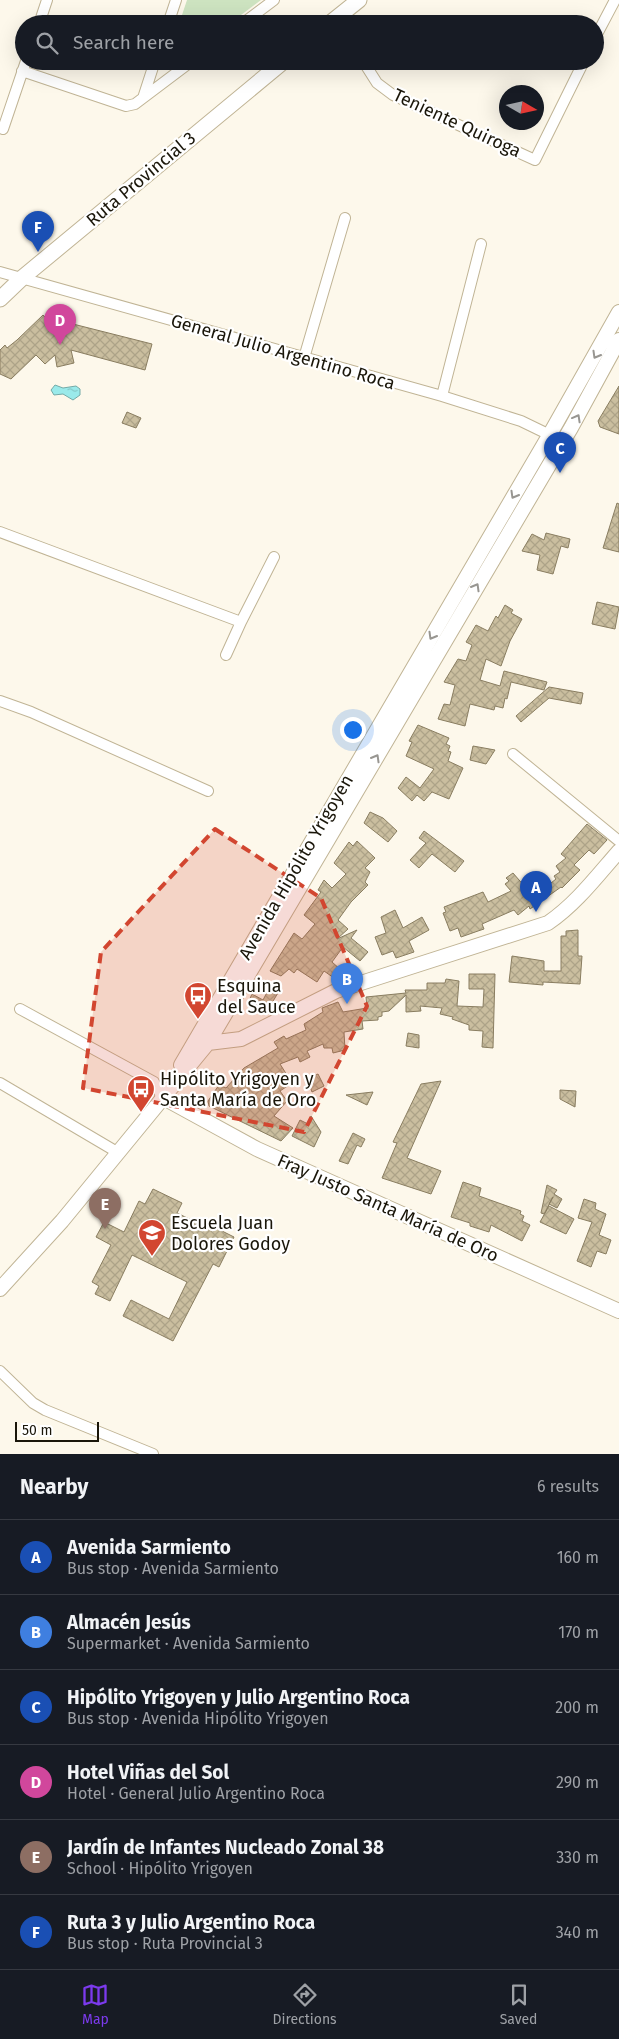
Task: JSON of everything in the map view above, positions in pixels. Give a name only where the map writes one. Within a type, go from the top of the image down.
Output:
[{"type":"main road","points":[[341,15],[359,0]]},
{"type":"main road","name":"Ruta Provincial 3","points":[[0,299],[22,278],[273,70]]},
{"type":"main road","name":"Avenida Hipólito Yrigoyen","points":[[0,1289],[62,1220],[162,1097],[202,1041],[415,677],[619,312]]},
{"type":"main road","name":"Avenida Hipólito Yrigoyen","points":[[415,677],[562,442],[619,340]]},
{"type":"main road","points":[[202,1041],[241,1038],[336,991],[548,922],[560,915],[579,897],[619,851]]},
{"type":"main road","name":"Fray Justo Santa María de Oro","points":[[162,1097],[257,1149],[619,1311]]},
{"type":"street","points":[[42,15],[47,0]]},
{"type":"street","points":[[171,15],[176,0]]},
{"type":"street","points":[[254,15],[274,0]]},
{"type":"street","points":[[604,20],[614,0]]},
{"type":"street","points":[[3,129],[23,70]]},
{"type":"street","points":[[34,70],[126,106],[135,104],[180,70]]},
{"type":"street","points":[[143,98],[153,70]]},
{"type":"street","name":"Teniente Quiroga","points":[[369,70],[377,83],[393,95],[535,160],[580,70]]},
{"type":"street","points":[[304,358],[346,218]]},
{"type":"street","points":[[442,396],[481,244]]},
{"type":"street","name":"General Julio Argentino Roca","points":[[0,272],[442,396],[521,420],[562,442]]},
{"type":"street","points":[[0,532],[241,622]]},
{"type":"street","points":[[226,655],[274,557]]},
{"type":"street","points":[[0,701],[31,712],[208,791]]},
{"type":"street","points":[[512,754],[619,841]]},
{"type":"street","points":[[20,1009],[154,1082],[162,1097]]},
{"type":"street","points":[[0,1083],[117,1152]]},
{"type":"street","points":[[0,1371],[33,1403],[45,1410],[153,1454]]},
{"type":"highlighted area","points":[[215,829],[321,898],[367,1006],[304,1132],[83,1088],[101,952]]},
{"type":"green space","points":[[187,0],[261,0],[241,15],[182,15]]},
{"type":"water","points":[[55,385],[63,388],[76,386],[80,389],[80,395],[73,400],[63,394],[54,395],[51,390]]},
{"type":"building","points":[[59,313],[70,316],[69,323],[152,344],[145,370],[71,350],[74,363],[57,367],[55,355],[45,364],[36,355],[11,379],[0,374],[0,350],[5,345],[7,348],[17,340],[43,315],[55,327]]},
{"type":"building","points":[[619,386],[619,434],[600,427],[598,421]]},
{"type":"building","points":[[127,412],[141,418],[136,428],[122,423]]},
{"type":"building","points":[[617,503],[619,504],[619,552],[603,548]]},
{"type":"building","points":[[546,533],[570,539],[568,548],[561,546],[553,574],[537,570],[540,555],[522,551],[532,534],[544,540]]},
{"type":"building","points":[[597,602],[619,607],[615,629],[592,624]]},
{"type":"building","points":[[505,605],[513,610],[511,613],[522,619],[510,641],[501,666],[486,659],[480,680],[500,686],[504,671],[547,682],[544,690],[511,682],[503,708],[495,706],[494,710],[470,704],[465,726],[438,719],[444,704],[450,705],[455,685],[444,682],[458,659],[466,661],[472,645],[466,642],[476,625],[488,631],[496,616],[498,618]]},
{"type":"building","points":[[549,687],[583,693],[581,704],[549,698],[521,722],[516,716]]},
{"type":"building","points":[[418,725],[449,738],[446,744],[450,746],[448,751],[451,752],[448,761],[463,768],[449,799],[432,792],[424,801],[417,795],[412,801],[398,788],[406,777],[420,788],[434,769],[406,756],[412,742],[409,741]]},
{"type":"building","points":[[473,746],[495,750],[486,764],[470,760]]},
{"type":"building","points":[[370,812],[383,818],[397,831],[388,842],[364,823]]},
{"type":"building","points":[[587,824],[607,840],[594,854],[589,850],[574,865],[580,870],[562,888],[530,909],[529,906],[518,915],[514,910],[482,924],[484,929],[461,937],[458,928],[450,931],[443,913],[446,912],[444,907],[483,892],[488,902],[511,891],[505,884],[509,881],[506,878],[513,873],[526,888],[529,886],[536,895],[556,879],[554,876],[560,872],[556,866],[566,858],[561,854]]},
{"type":"building","points":[[424,831],[464,861],[455,872],[432,854],[419,868],[410,860],[426,843],[419,838]]},
{"type":"building","points":[[357,841],[375,858],[365,868],[370,872],[365,882],[368,885],[351,902],[338,920],[348,929],[337,939],[357,930],[351,938],[368,952],[360,961],[343,947],[332,962],[341,970],[334,978],[324,971],[317,982],[297,969],[294,973],[289,969],[281,976],[270,971],[294,933],[302,939],[315,924],[304,915],[321,892],[318,890],[324,880],[332,888],[346,874],[334,863],[349,842],[353,846]]},
{"type":"building","points":[[395,910],[403,928],[422,917],[429,930],[409,941],[414,952],[396,958],[393,951],[382,955],[375,937],[386,933],[381,917]]},
{"type":"building","points":[[578,930],[578,956],[582,956],[580,984],[543,982],[543,985],[509,982],[512,956],[544,961],[544,971],[561,971],[561,936],[566,936],[566,931]]},
{"type":"building","points":[[469,974],[495,974],[493,1048],[482,1047],[483,1031],[469,1030],[469,1025],[452,1019],[453,1017],[440,1014],[442,1008],[420,1006],[421,1011],[406,1012],[406,995],[389,1011],[382,1012],[382,1016],[378,1017],[378,1020],[362,1021],[363,1029],[344,1032],[345,1050],[333,1053],[332,1048],[324,1048],[323,1044],[307,1051],[310,1057],[300,1062],[298,1057],[280,1064],[292,1083],[280,1091],[287,1101],[274,1116],[293,1128],[281,1141],[209,1106],[208,1101],[219,1085],[226,1088],[244,1068],[278,1048],[274,1042],[284,1036],[286,1039],[306,1030],[304,1024],[323,1012],[322,1008],[338,1002],[343,1012],[367,1008],[366,997],[406,993],[405,990],[427,990],[427,983],[445,983],[446,979],[459,981],[457,1006],[483,1007],[484,989],[469,989]]},
{"type":"building","points":[[272,983],[281,988],[267,1011],[248,1003],[252,994],[263,1000]]},
{"type":"building","points":[[408,1033],[419,1035],[419,1048],[406,1046]]},
{"type":"building","points":[[318,1074],[324,1086],[312,1092],[307,1079]]},
{"type":"building","points":[[441,1081],[407,1158],[441,1171],[431,1194],[382,1178],[397,1143],[393,1142],[421,1084]]},
{"type":"building","points":[[560,1090],[576,1091],[575,1107],[560,1099]]},
{"type":"building","points":[[373,1092],[367,1105],[346,1095]]},
{"type":"building","points":[[311,1116],[321,1132],[314,1147],[292,1136],[300,1120],[308,1124]]},
{"type":"building","points":[[353,1133],[365,1139],[361,1147],[357,1145],[348,1164],[339,1161]]},
{"type":"building","points":[[463,1182],[481,1188],[479,1196],[521,1211],[520,1214],[524,1216],[522,1221],[530,1225],[522,1241],[491,1225],[489,1232],[451,1217]]},
{"type":"building","points":[[547,1185],[557,1190],[554,1194],[562,1199],[557,1208],[549,1204],[544,1214],[541,1213]]},
{"type":"building","points":[[153,1189],[182,1203],[177,1213],[214,1231],[216,1228],[234,1237],[219,1267],[213,1264],[173,1341],[123,1316],[131,1300],[169,1319],[187,1282],[132,1255],[110,1301],[95,1294],[99,1286],[92,1282],[111,1245],[96,1237],[104,1222],[124,1232],[139,1201],[145,1204]]},
{"type":"building","points":[[584,1199],[596,1203],[595,1209],[606,1214],[599,1235],[611,1240],[606,1254],[597,1251],[591,1267],[577,1261],[592,1222],[578,1218]]},
{"type":"building","points":[[549,1206],[574,1219],[566,1234],[540,1222]]},
{"type":"place","name":"Ruta 3 y Julio Argentino Roca","points":[[38,252]]},
{"type":"place","name":"Hotel Viñas del Sol","points":[[60,345]]},
{"type":"place","name":"Hipólito Yrigoyen y Julio Argentino Roca","points":[[560,473]]},
{"type":"place","name":"Avenida Sarmiento","points":[[536,912]]},
{"type":"place","name":"Almacén Jesús","points":[[347,1004]]},
{"type":"place","name":"Esquina del Sauce","points":[[198,1020]]},
{"type":"place","name":"Hipólito Yrigoyen y Santa María de Oro","points":[[141,1113]]},
{"type":"place","name":"Jardín de Infantes Nucleado Zonal 38","points":[[105,1229]]},
{"type":"place","name":"Escuela Juan Dolores Godoy","points":[[152,1257]]}]
